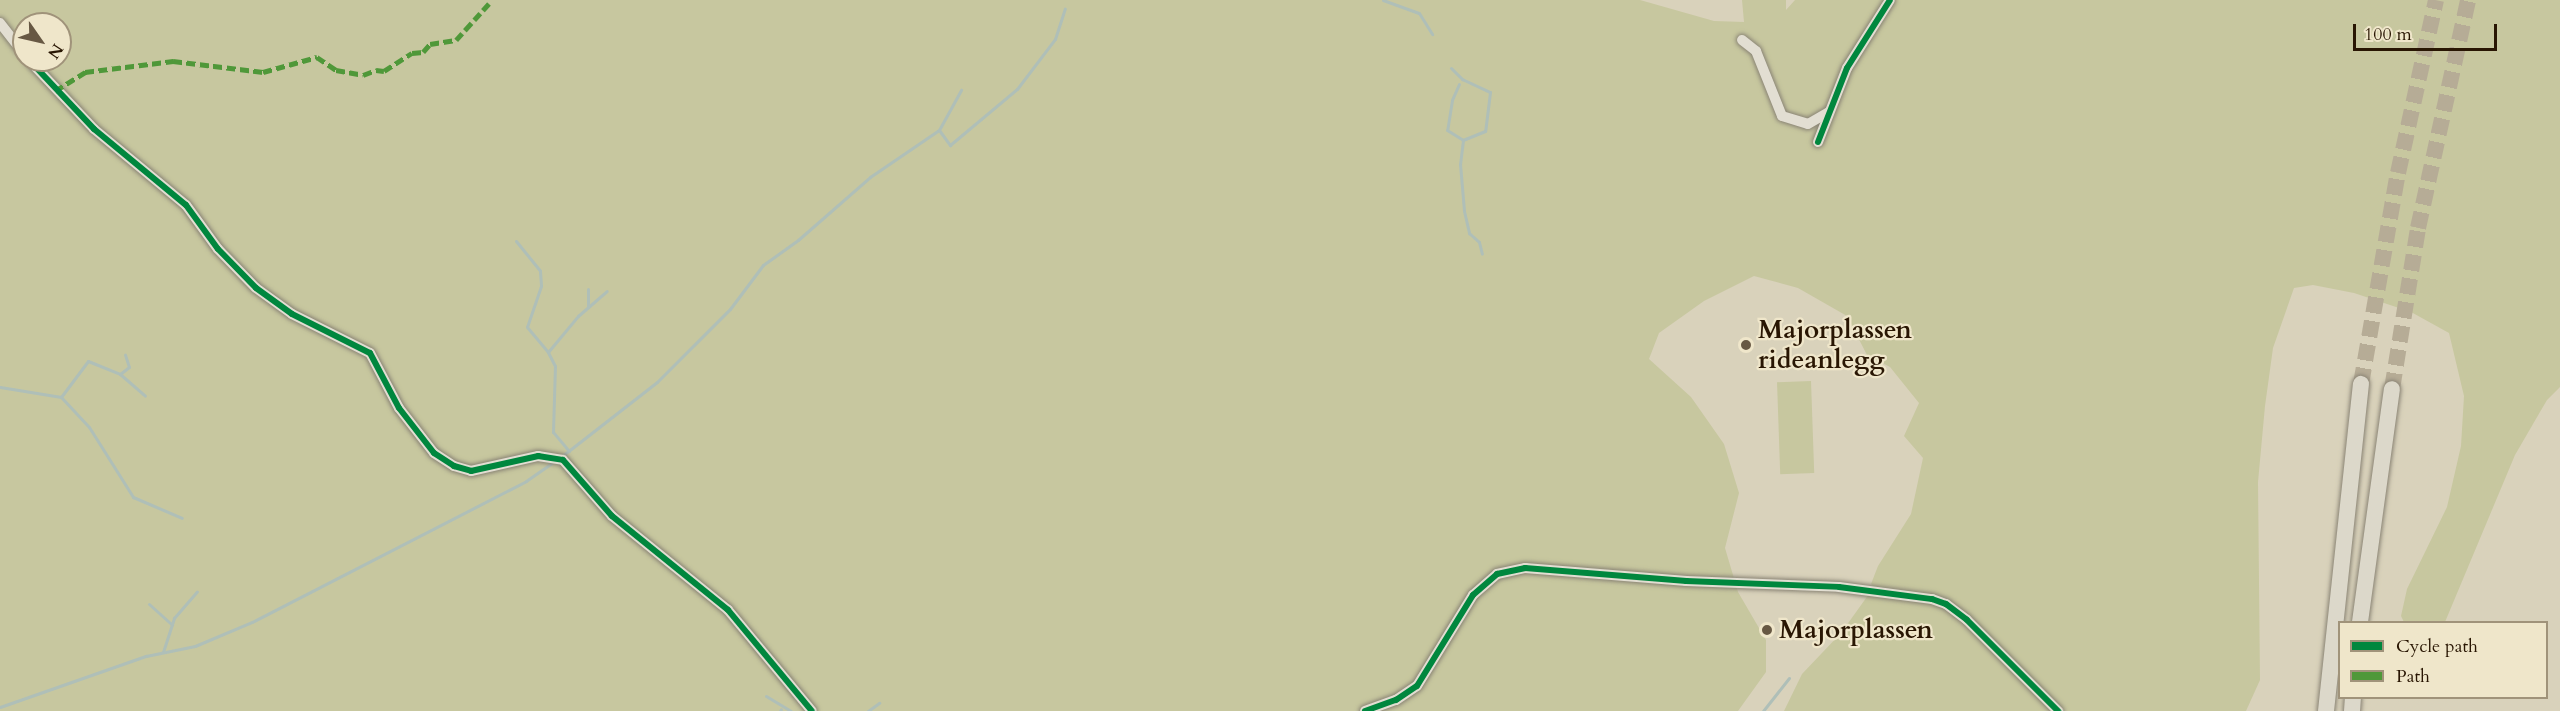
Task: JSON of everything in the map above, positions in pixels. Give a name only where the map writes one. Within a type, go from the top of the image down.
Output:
[{"type":"highway","points":[[2326,711],[2361,384]]},
{"type":"highway","points":[[2360,621],[2391,389]]},
{"type":"street","points":[[1818,142],[1848,68],[1890,0]]},
{"type":"street","points":[[0,23],[12,38]]},
{"type":"street","points":[[1742,40],[1756,51],[1782,116],[1808,124],[1829,112]]},
{"type":"street","points":[[40,72],[94,129],[186,205],[218,249],[256,288],[292,314],[370,353],[399,408],[434,453],[454,466],[471,471],[546,455],[563,460],[612,516],[728,610],[812,711]]},
{"type":"street","points":[[1365,711],[1396,700],[1417,686],[1467,603],[1504,572],[1534,568],[1686,581],[1732,581],[1862,590],[1940,601],[1967,620],[2058,711]]},
{"type":"green space","points":[[0,0],[1640,0],[1714,21],[1744,22],[1742,0],[1786,0],[1786,10],[1795,0],[2560,0],[2560,387],[2547,400],[2515,455],[2445,621],[2404,621],[2401,616],[2407,589],[2447,507],[2461,446],[2464,396],[2449,333],[2411,312],[2354,293],[2313,285],[2294,288],[2273,348],[2258,482],[2260,680],[2246,711],[1784,711],[1802,674],[1841,633],[1874,587],[1871,584],[1878,566],[1911,514],[1923,458],[1904,436],[1919,403],[1890,367],[1867,355],[1847,316],[1798,288],[1754,276],[1704,301],[1659,333],[1649,359],[1691,397],[1724,444],[1739,493],[1725,548],[1738,592],[1766,640],[1766,672],[1738,711],[0,711]]},
{"type":"green space","points":[[1811,381],[1814,473],[1780,474],[1777,382]]},
{"type":"waterway","points":[[1383,0],[1419,13],[1432,34]]},
{"type":"waterway","points":[[562,456],[657,382],[730,309],[763,265],[798,240],[870,177],[939,130],[950,145],[1017,89],[1055,39],[1065,9]]},
{"type":"waterway","points":[[1451,68],[1462,79],[1490,92],[1485,131],[1463,140]]},
{"type":"waterway","points":[[1459,84],[1452,100],[1447,130],[1463,140],[1460,164],[1464,211],[1469,233],[1479,242],[1482,254]]},
{"type":"waterway","points":[[939,130],[961,90]]},
{"type":"waterway","points":[[516,241],[540,271],[541,286],[527,327],[548,352]]},
{"type":"waterway","points":[[588,289],[588,307]]},
{"type":"waterway","points":[[569,451],[553,432],[555,366],[548,352],[578,316],[607,291]]},
{"type":"waterway","points":[[120,374],[129,367],[125,355]]},
{"type":"waterway","points":[[61,397],[88,361],[120,374],[145,396]]},
{"type":"waterway","points":[[0,387],[61,397],[89,427],[133,497],[182,518]]},
{"type":"waterway","points":[[0,707],[146,656],[195,646],[252,622],[526,481],[555,461]]},
{"type":"waterway","points":[[163,652],[174,618],[197,592]]},
{"type":"waterway","points":[[149,604],[172,625]]},
{"type":"waterway","points":[[1763,711],[1789,678]]},
{"type":"waterway","points":[[766,696],[791,711]]},
{"type":"waterway","points":[[868,711],[879,703]]},
{"type":"tunnel","points":[[2361,384],[2398,173],[2436,0]]},
{"type":"tunnel","points":[[2392,389],[2418,228],[2468,0]]},
{"type":"marked path","points":[[55,91],[85,72],[173,61],[263,72],[317,57],[336,70],[363,75],[376,70],[384,71],[412,53],[423,52],[430,44],[456,40],[492,0]]},
{"type":"cycle path","points":[[1818,142],[1847,68],[1890,0]]},
{"type":"cycle path","points":[[40,72],[94,129],[186,205],[218,249],[256,288],[292,314],[370,353],[399,408],[434,453],[454,466],[471,471],[538,456],[563,460],[612,516],[728,610],[812,711]]},
{"type":"cycle path","points":[[1365,711],[1396,700],[1417,686],[1473,595],[1497,574],[1525,568],[1686,581],[1839,587],[1932,599],[1946,604],[1967,620],[2058,711]]},
{"type":"place","name":"Majorplassen rideanlegg","points":[[1746,345]]},
{"type":"place","name":"Majorplassen","points":[[1767,630]]}]
